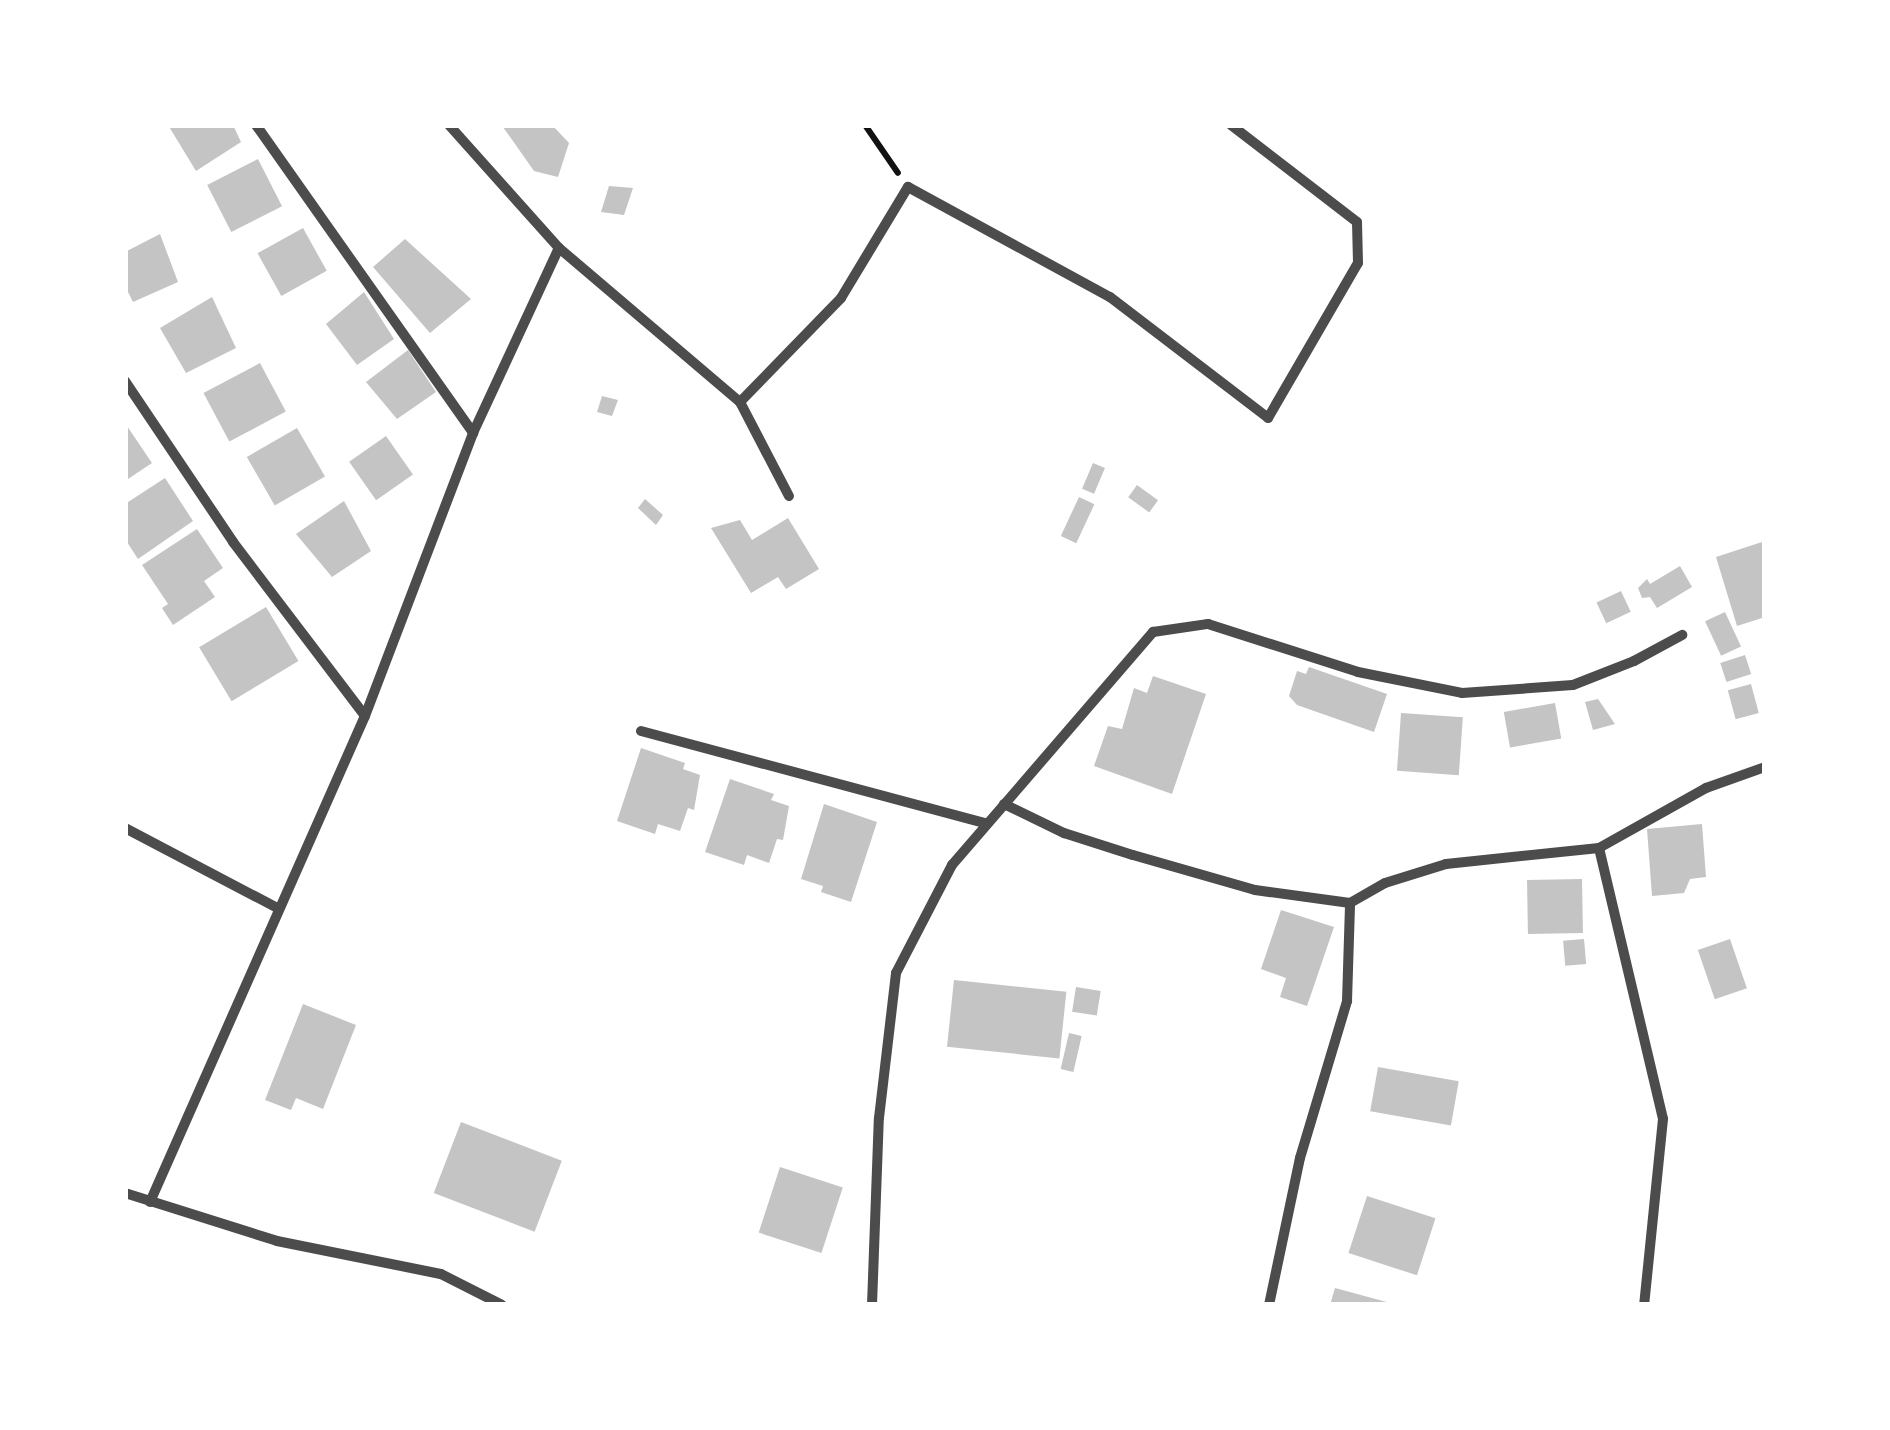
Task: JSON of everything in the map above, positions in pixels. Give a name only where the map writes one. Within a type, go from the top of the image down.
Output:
[{"type":"street","points":[[256,125],[473,433]]},
{"type":"street","points":[[449,125],[559,248],[740,402],[790,496]]},
{"type":"street","points":[[740,402],[841,298],[908,187],[1110,297],[1268,418],[1358,263],[1356,222],[1232,125]]},
{"type":"street","points":[[150,1202],[365,716],[473,433],[559,248]]},
{"type":"street","points":[[125,382],[232,542],[365,716]]},
{"type":"street","points":[[872,1305],[880,1118],[896,973],[952,864],[1153,632],[1208,624],[1358,672],[1462,694],[1572,685],[1634,662],[1682,635]]},
{"type":"street","points":[[641,732],[986,824]]},
{"type":"street","points":[[1004,804],[1064,833],[1133,855],[1256,890],[1350,903],[1385,884],[1446,864],[1599,848],[1706,788],[1765,767]]},
{"type":"street","points":[[125,828],[279,910]]},
{"type":"street","points":[[1599,848],[1663,1119],[1644,1305]]},
{"type":"street","points":[[1269,1305],[1300,1158],[1346,1001],[1350,903]]},
{"type":"street","points":[[125,1192],[277,1241],[442,1274],[502,1305]]},
{"type":"path","points":[[865,125],[908,187]]},
{"type":"building","points":[[168,125],[233,125],[241,142],[196,171]]},
{"type":"building","points":[[552,125],[569,143],[558,177],[534,171],[503,127]]},
{"type":"building","points":[[258,159],[282,206],[231,232],[207,185]]},
{"type":"building","points":[[609,186],[633,188],[624,215],[601,212]]},
{"type":"building","points":[[303,228],[327,271],[281,296],[258,253]]},
{"type":"building","points":[[160,234],[178,282],[133,302],[125,286],[125,252]]},
{"type":"building","points":[[405,239],[471,299],[430,333],[373,267]]},
{"type":"building","points":[[364,292],[394,339],[357,365],[326,324]]},
{"type":"building","points":[[212,297],[236,348],[186,373],[160,328]]},
{"type":"building","points":[[408,350],[436,392],[397,419],[366,382]]},
{"type":"building","points":[[260,363],[286,412],[229,442],[203,393]]},
{"type":"building","points":[[602,396],[618,400],[612,416],[597,412]]},
{"type":"building","points":[[125,423],[152,463],[125,481]]},
{"type":"building","points":[[297,428],[325,476],[275,505],[247,457]]},
{"type":"building","points":[[386,436],[413,475],[376,500],[349,462]]},
{"type":"building","points":[[1093,463],[1105,468],[1094,494],[1082,489]]},
{"type":"building","points":[[165,478],[193,521],[138,559],[125,539],[125,504]]},
{"type":"building","points":[[1137,485],[1158,500],[1149,512],[1128,497]]},
{"type":"building","points":[[1079,497],[1094,504],[1076,543],[1061,536]]},
{"type":"building","points":[[645,499],[663,515],[656,525],[638,508]]},
{"type":"building","points":[[344,501],[371,551],[332,577],[296,534]]},
{"type":"building","points":[[788,518],[819,569],[786,589],[778,577],[751,593],[711,528],[740,520],[752,540]]},
{"type":"building","points":[[197,529],[223,568],[204,581],[215,597],[173,625],[162,608],[168,604],[142,565]]},
{"type":"building","points":[[1765,541],[1765,617],[1737,626],[1716,557]]},
{"type":"building","points":[[1680,566],[1692,587],[1657,608],[1650,597],[1642,598],[1638,588],[1647,579],[1650,584]]},
{"type":"building","points":[[1621,591],[1631,612],[1606,623],[1597,602]]},
{"type":"building","points":[[266,607],[298,661],[232,701],[199,647]]},
{"type":"building","points":[[1725,612],[1741,646],[1721,656],[1705,621]]},
{"type":"building","points":[[1745,655],[1751,674],[1726,682],[1720,663]]},
{"type":"building","points":[[1309,667],[1387,694],[1374,732],[1297,705],[1289,696],[1297,671],[1306,674]]},
{"type":"building","points":[[1153,676],[1206,694],[1172,794],[1094,766],[1108,726],[1122,729],[1134,688],[1147,693]]},
{"type":"building","points":[[1751,684],[1759,713],[1736,719],[1728,690]]},
{"type":"building","points":[[1598,699],[1615,724],[1593,730],[1585,702]]},
{"type":"building","points":[[1555,703],[1561,738],[1510,747],[1504,712]]},
{"type":"building","points":[[1401,713],[1463,717],[1459,775],[1397,771]]},
{"type":"building","points":[[641,748],[685,763],[683,769],[700,775],[694,810],[688,808],[680,831],[658,824],[655,834],[617,821]]},
{"type":"building","points":[[730,779],[774,794],[771,800],[789,806],[783,840],[777,839],[769,863],[747,855],[744,865],[705,852]]},
{"type":"building","points":[[824,804],[877,822],[851,902],[821,892],[823,886],[801,879]]},
{"type":"building","points":[[1702,824],[1706,877],[1690,879],[1684,893],[1652,896],[1647,829]]},
{"type":"building","points":[[1582,879],[1583,933],[1528,934],[1527,880]]},
{"type":"building","points":[[1281,910],[1334,927],[1307,1006],[1280,997],[1286,978],[1261,969]]},
{"type":"building","points":[[1584,939],[1586,964],[1565,966],[1563,941]]},
{"type":"building","points":[[1730,939],[1747,988],[1715,999],[1698,950]]},
{"type":"building","points":[[954,980],[1066,992],[1059,1058],[947,1047]]},
{"type":"building","points":[[1076,987],[1101,991],[1097,1016],[1072,1012]]},
{"type":"building","points":[[303,1004],[356,1025],[323,1109],[296,1098],[291,1110],[265,1100]]},
{"type":"building","points":[[1069,1033],[1082,1036],[1073,1072],[1061,1069]]},
{"type":"building","points":[[1378,1067],[1459,1081],[1451,1126],[1370,1111]]},
{"type":"building","points":[[461,1122],[562,1161],[535,1232],[434,1193]]},
{"type":"building","points":[[780,1167],[843,1187],[821,1253],[759,1233]]},
{"type":"building","points":[[1367,1196],[1435,1218],[1417,1275],[1348,1253]]},
{"type":"building","points":[[1335,1288],[1394,1304],[1394,1305],[1330,1305]]}]
